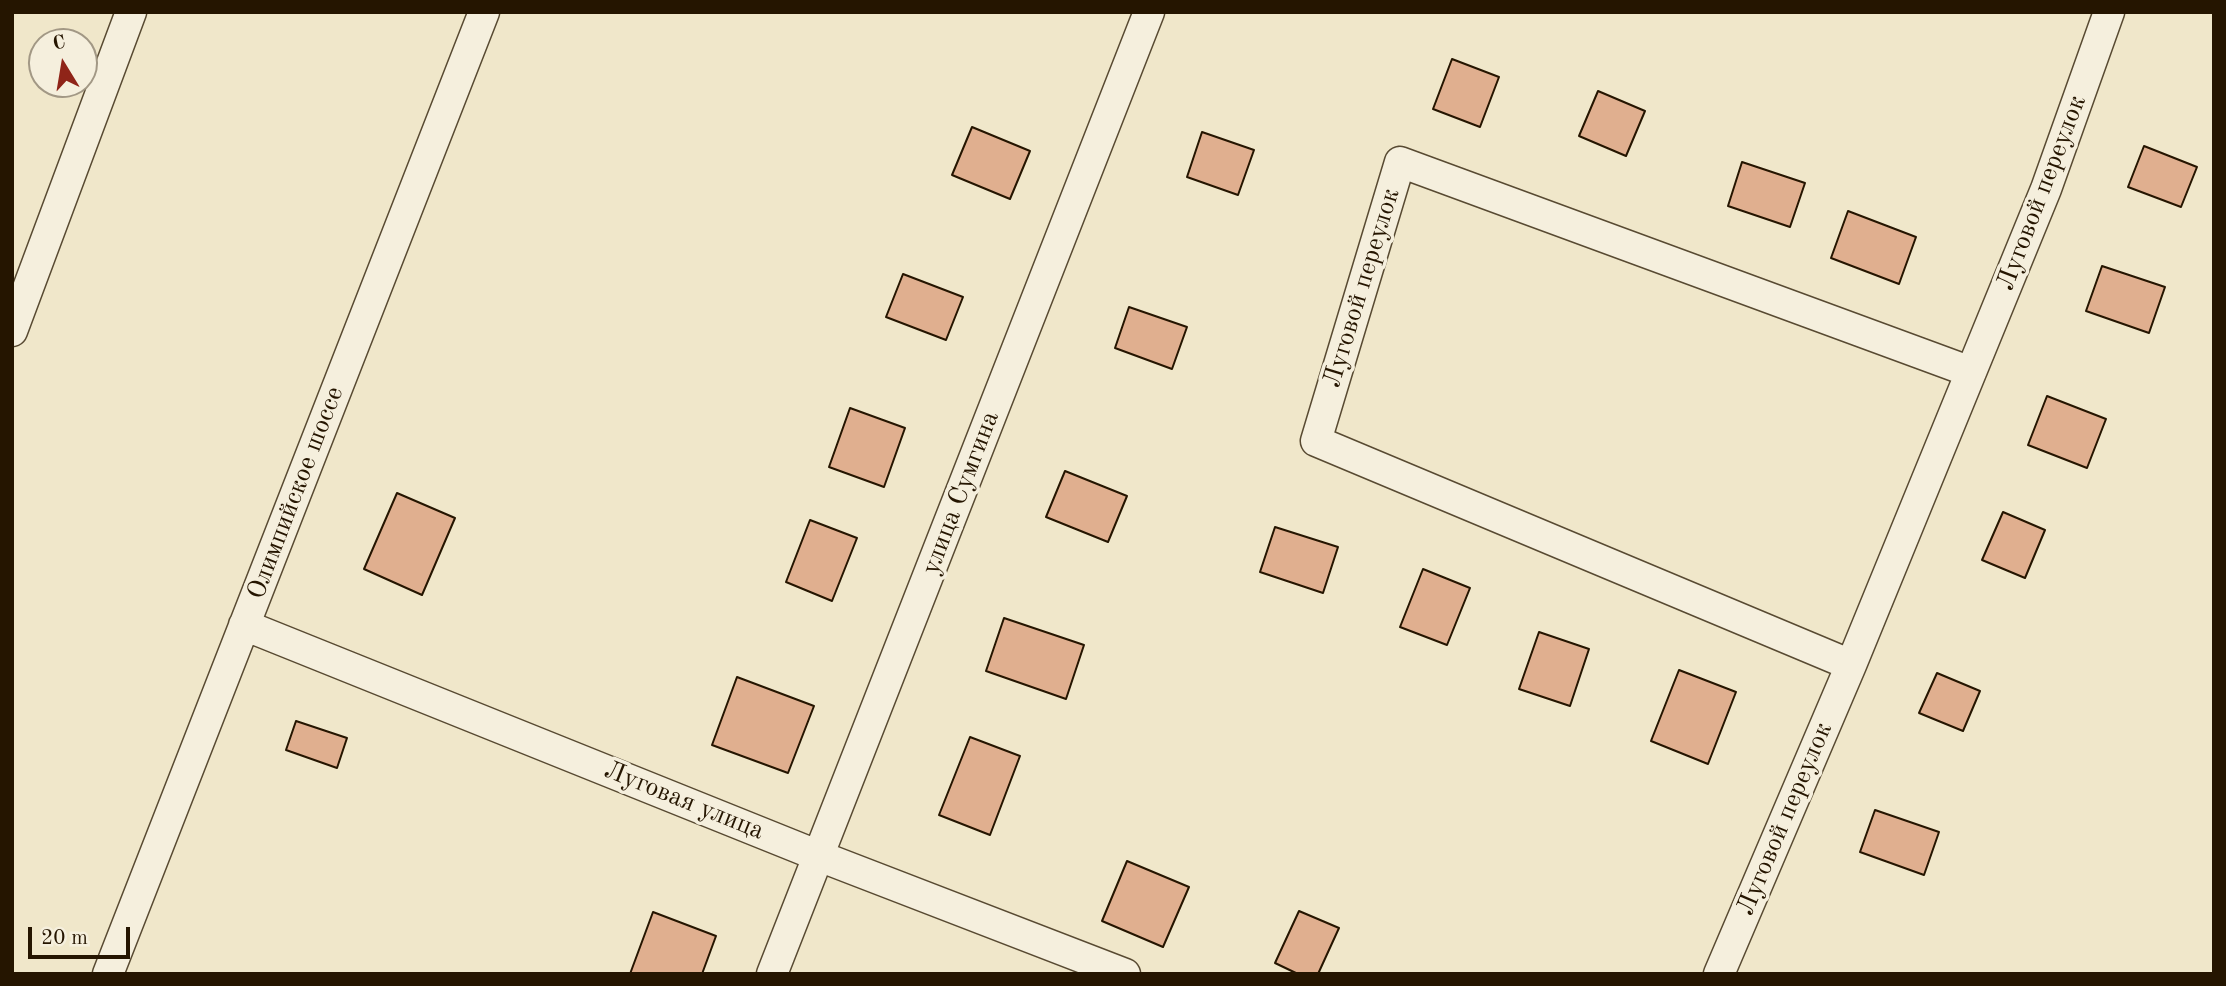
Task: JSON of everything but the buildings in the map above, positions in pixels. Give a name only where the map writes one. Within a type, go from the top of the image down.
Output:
[{"type":"street","points":[[12,331],[131,12]]},
{"type":"street","name":"Олимпийское шоссе","points":[[108,974],[484,12]]},
{"type":"street","name":"улица Сумгина","points":[[772,974],[1149,12]]},
{"type":"street","name":"Луговой переулок","points":[[1719,974],[1851,665],[2046,189],[2109,12]]},
{"type":"street","name":"Луговой переулок","points":[[1851,665],[1316,441],[1400,162],[1971,372]]},
{"type":"street","name":"Луговая улица","points":[[244,625],[819,856],[1125,974]]}]
